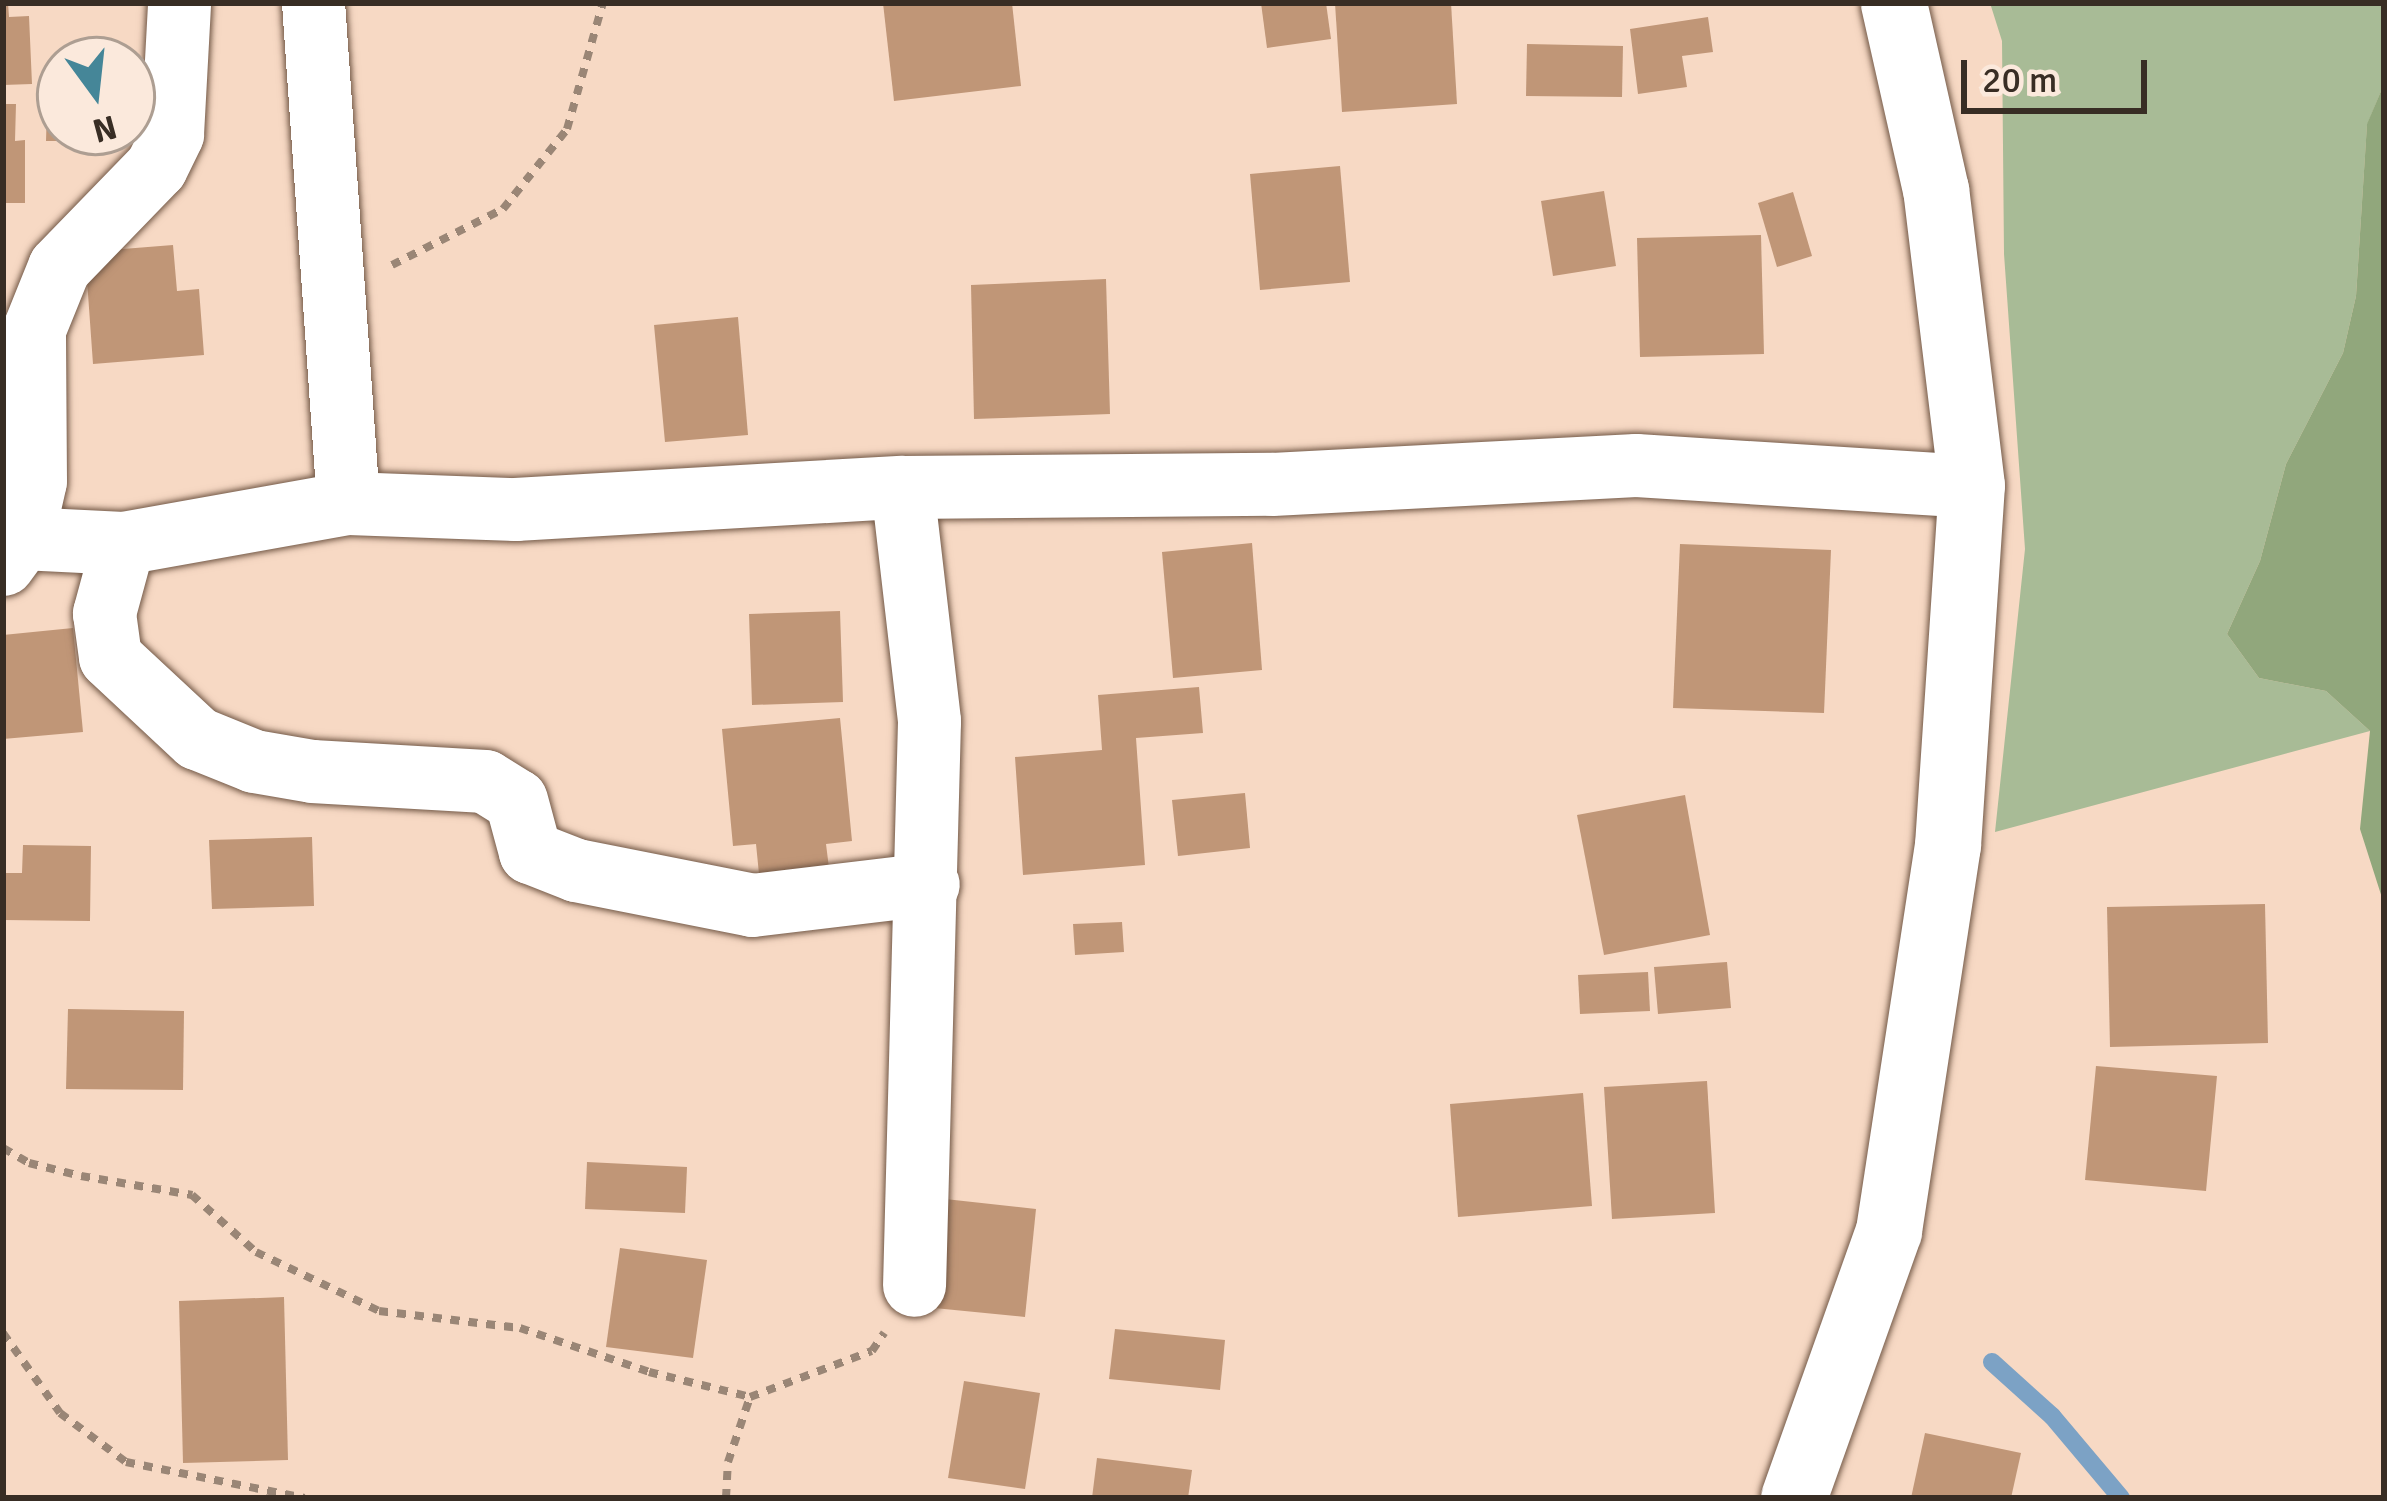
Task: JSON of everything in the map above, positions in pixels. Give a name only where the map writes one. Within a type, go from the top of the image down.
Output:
[{"type":"highway","points":[[1793,1498],[1889,1231],[1948,846],[1972,487],[1936,190],[1894,3]]},
{"type":"street","points":[[179,3],[172,134],[156,167],[59,267],[34,329],[34,481],[13,551],[123,543],[348,502],[515,509],[902,487],[1272,484],[1636,465],[1972,487]]},
{"type":"street","points":[[313,3],[348,502]]},
{"type":"street","points":[[902,487],[929,722],[914,1285]]},
{"type":"street","points":[[123,543],[104,613],[110,657],[197,738],[254,760],[312,771],[485,781],[516,800],[530,852],[576,870],[752,905],[928,884]]},
{"type":"path","points":[[332,286],[407,260],[502,209],[567,129],[603,3]]},
{"type":"path","points":[[3,1148],[28,1162],[81,1176],[192,1196],[256,1252],[379,1311],[520,1328],[649,1372],[750,1397],[872,1352],[914,1285]]},
{"type":"path","points":[[3,1333],[60,1413],[126,1462],[304,1498]]},
{"type":"path","points":[[726,1498],[728,1462],[750,1397]]},
{"type":"green space","points":[[1990,3],[2383,3],[2384,68],[2384,84],[2367,125],[2356,296],[2343,353],[2286,464],[2260,561],[2227,634],[2259,678],[2326,691],[2370,731],[1995,832],[2025,549],[2004,254],[2002,41]]},
{"type":"green space","points":[[2384,84],[2384,904],[2360,829],[2370,731],[2326,691],[2259,678],[2227,634],[2260,561],[2286,464],[2343,353],[2356,296],[2367,124]]},
{"type":"building","points":[[3,3],[8,3],[9,17],[29,16],[32,84],[3,85]]},
{"type":"building","points":[[883,3],[1012,3],[1021,86],[894,101]]},
{"type":"building","points":[[1261,3],[1326,3],[1331,39],[1267,48]]},
{"type":"building","points":[[1335,3],[1451,3],[1457,104],[1342,112]]},
{"type":"building","points":[[1708,17],[1713,52],[1682,56],[1687,87],[1638,94],[1630,29]]},
{"type":"building","points":[[1527,44],[1623,46],[1622,97],[1526,96]]},
{"type":"building","points":[[3,104],[16,104],[15,141],[25,140],[25,203],[3,203]]},
{"type":"building","points":[[1340,166],[1350,282],[1260,290],[1250,174]]},
{"type":"building","points":[[1604,191],[1616,266],[1553,276],[1541,201]]},
{"type":"building","points":[[1793,192],[1812,256],[1777,267],[1758,203]]},
{"type":"building","points":[[1761,235],[1764,354],[1640,357],[1637,238]]},
{"type":"building","points":[[173,245],[177,291],[199,289],[204,355],[93,364],[85,252]]},
{"type":"building","points":[[1106,279],[1110,414],[974,419],[971,285]]},
{"type":"building","points":[[738,317],[748,435],[665,442],[654,325]]},
{"type":"building","points":[[1252,543],[1262,670],[1173,678],[1162,552]]},
{"type":"building","points":[[1680,544],[1831,550],[1824,713],[1673,708]]},
{"type":"building","points":[[840,611],[843,702],[752,705],[749,614]]},
{"type":"building","points":[[73,628],[83,732],[3,739],[3,635]]},
{"type":"building","points":[[1199,687],[1203,733],[1136,738],[1145,865],[1023,875],[1015,757],[1102,750],[1098,695]]},
{"type":"building","points":[[840,718],[852,841],[826,844],[829,868],[759,874],[756,844],[733,846],[722,729]]},
{"type":"building","points":[[1245,793],[1250,848],[1178,856],[1172,800]]},
{"type":"building","points":[[1685,795],[1710,935],[1604,955],[1577,815]]},
{"type":"building","points":[[312,837],[314,906],[212,909],[209,840]]},
{"type":"building","points":[[23,845],[91,846],[90,921],[3,920],[3,873],[22,873]]},
{"type":"building","points":[[2265,904],[2268,1043],[2110,1047],[2107,907]]},
{"type":"building","points":[[1122,922],[1124,952],[1075,955],[1073,924]]},
{"type":"building","points":[[1727,962],[1731,1008],[1658,1014],[1654,967]]},
{"type":"building","points":[[1648,972],[1650,1011],[1580,1014],[1578,975]]},
{"type":"building","points":[[68,1009],[184,1011],[183,1090],[66,1089]]},
{"type":"building","points":[[2096,1066],[2217,1076],[2206,1191],[2085,1180]]},
{"type":"building","points":[[1707,1081],[1715,1213],[1612,1219],[1604,1087]]},
{"type":"building","points":[[1583,1093],[1592,1206],[1458,1217],[1450,1104]]},
{"type":"building","points":[[587,1162],[687,1167],[685,1213],[585,1209]]},
{"type":"building","points":[[936,1198],[1036,1209],[1025,1317],[924,1307]]},
{"type":"building","points":[[620,1248],[707,1260],[693,1358],[606,1347]]},
{"type":"building","points":[[284,1297],[288,1460],[183,1463],[179,1301]]},
{"type":"building","points":[[1115,1329],[1225,1340],[1220,1390],[1109,1379]]},
{"type":"building","points":[[964,1381],[1040,1393],[1025,1489],[948,1478]]},
{"type":"building","points":[[1925,1433],[2021,1453],[2011,1498],[1911,1498]]},
{"type":"building","points":[[1097,1458],[1192,1470],[1188,1498],[1092,1498]]},
{"type":"waterway","points":[[1992,1362],[2052,1416],[2121,1498]]}]
